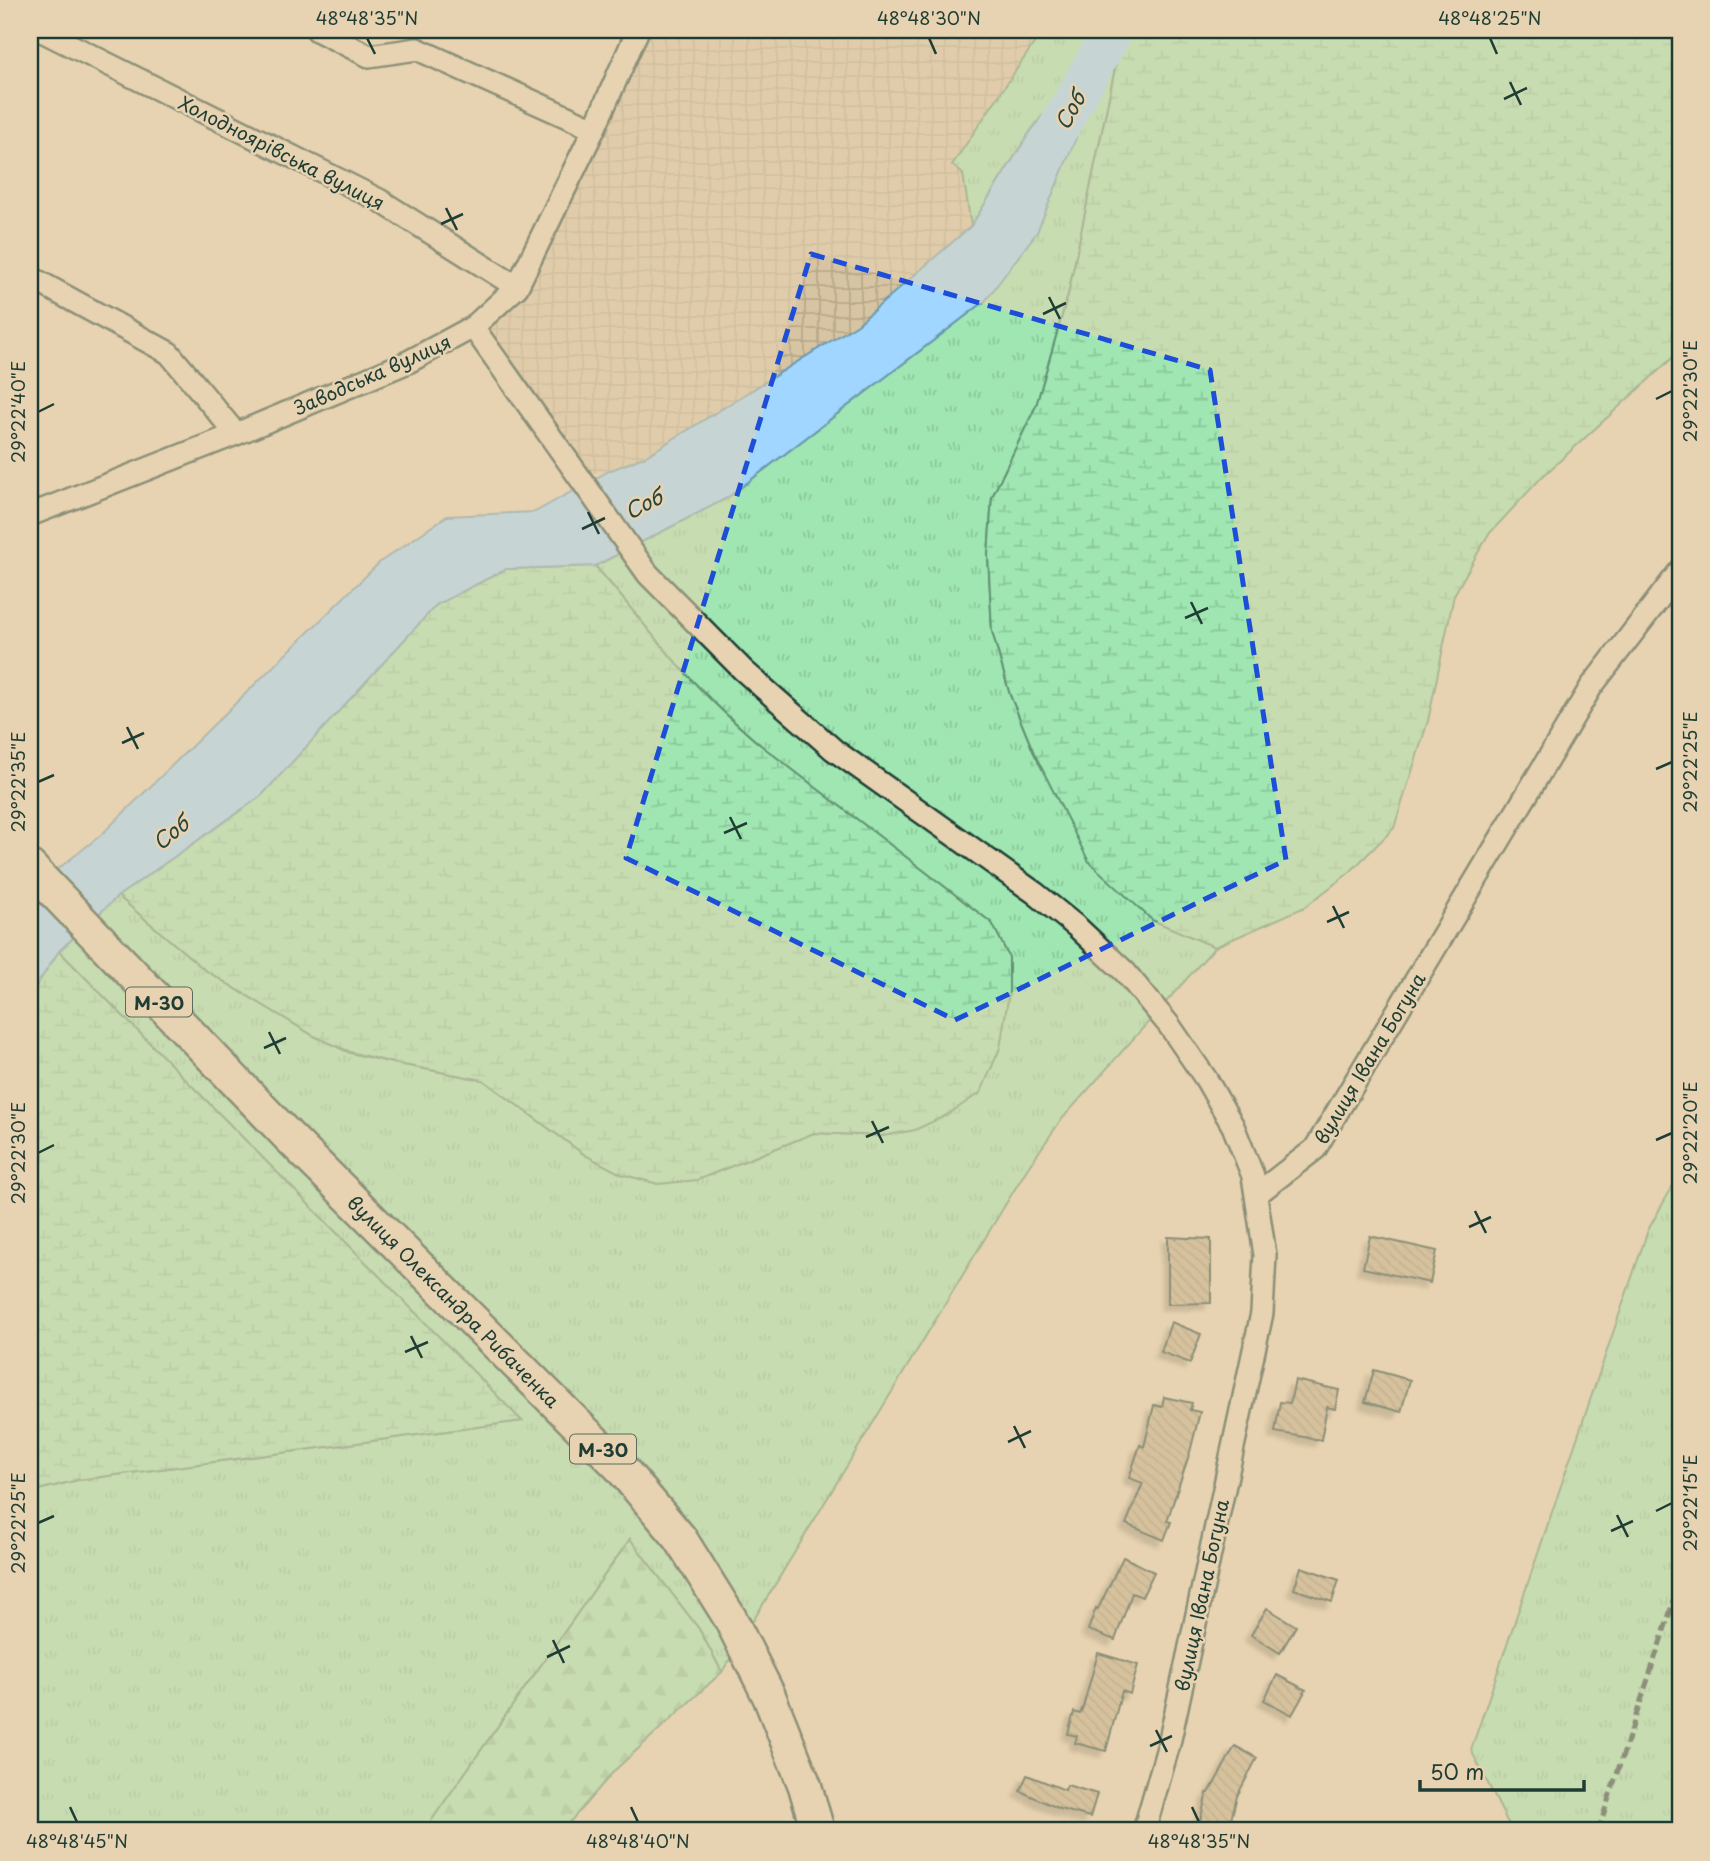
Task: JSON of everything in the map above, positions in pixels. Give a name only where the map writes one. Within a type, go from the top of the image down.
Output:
[{"type":"highway","name":"вулиця Олександра Рибаченка","points":[[30,867],[288,1136],[620,1466],[680,1538],[730,1618],[769,1696],[805,1786],[818,1831]]},
{"type":"street","points":[[317,30],[369,55],[417,49],[594,129]]},
{"type":"street","name":"Заводська вулиця","points":[[30,515],[236,434],[408,362],[473,327],[517,287],[594,129],[638,30]]},
{"type":"street","name":"Холодноярівська вулиця","points":[[51,32],[379,200],[517,287]]},
{"type":"street","points":[[30,277],[169,353],[236,434]]},
{"type":"street","points":[[473,327],[648,574],[743,670],[834,750],[1035,893],[1077,927],[1125,972],[1169,1025],[1206,1079],[1233,1126],[1253,1176],[1256,1194]]},
{"type":"street","name":"вулиця Івана Богуна","points":[[1144,1831],[1169,1744],[1262,1313],[1265,1255],[1256,1194],[1315,1149],[1591,687],[1680,571]]},
{"type":"highlighted area","points":[[811,254],[1210,370],[1286,860],[955,1020],[626,858]]},
{"type":"shaded area","points":[[638,30],[1043,30],[952,164],[963,174],[971,226],[858,324],[646,456],[609,471],[576,475],[473,327],[517,287]]},
{"type":"green space","points":[[1043,30],[1123,30],[1068,295],[1036,406],[992,497],[988,555],[992,631],[1010,695],[1034,753],[1152,920],[1215,947],[1061,1120],[1027,1169],[722,1672],[699,1629],[630,1539],[424,1831],[30,1831],[30,1492],[78,1480],[522,1421],[59,951],[118,896],[205,970],[314,1036],[350,1053],[483,1080],[585,1155],[697,1180],[814,1133],[883,1136],[758,743],[691,679],[595,566],[727,498],[985,301],[1074,101],[1042,116],[971,226],[963,174],[952,165]]},
{"type":"green space","points":[[1123,30],[1680,30],[1680,351],[1541,478],[1488,535],[1454,595],[1428,721],[1394,828],[1350,872],[1305,907],[1215,947],[1152,920],[1089,862],[1034,753],[1010,695],[992,631],[988,555],[992,497],[1036,406],[1068,295]]},
{"type":"green space","points":[[595,566],[678,665],[741,728],[992,923],[1009,957],[1009,993],[1000,1048],[981,1092],[947,1115],[915,1130],[883,1136],[814,1133],[697,1180],[658,1184],[621,1174],[585,1155],[483,1080],[350,1052],[314,1036],[205,970],[118,896],[261,796],[436,605],[506,569]]},
{"type":"green space","points":[[59,951],[522,1421],[78,1480],[30,1492],[30,995]]},
{"type":"green space","points":[[1680,1173],[1679,1831],[1510,1831],[1471,1750],[1648,1230]]},
{"type":"green space","points":[[630,1539],[699,1629],[722,1672],[615,1770],[562,1831],[424,1831]]},
{"type":"water","points":[[1074,101],[1076,138],[1037,232],[985,301],[727,498],[595,566],[506,569],[436,605],[261,796],[118,896],[59,951],[30,995],[30,891],[101,835],[380,562],[447,516],[535,512],[609,471],[646,456],[858,324],[971,226],[1030,132],[1043,116]]},
{"type":"building","points":[[1370,1236],[1437,1251],[1430,1283],[1363,1268]]},
{"type":"building","points":[[1168,1237],[1211,1239],[1211,1303],[1168,1304]]},
{"type":"building","points":[[1171,1322],[1201,1334],[1190,1363],[1161,1352]]},
{"type":"building","points":[[1374,1370],[1410,1380],[1401,1412],[1365,1402]]},
{"type":"building","points":[[1295,1380],[1339,1390],[1335,1409],[1327,1407],[1321,1440],[1275,1432],[1280,1402],[1290,1403]]},
{"type":"building","points":[[1164,1397],[1192,1403],[1190,1410],[1200,1412],[1167,1521],[1171,1522],[1164,1540],[1126,1524],[1143,1483],[1129,1478],[1140,1445],[1144,1447],[1154,1405],[1162,1407]]},
{"type":"building","points":[[1123,1557],[1154,1572],[1142,1597],[1132,1593],[1115,1640],[1088,1630],[1096,1608],[1098,1609]]},
{"type":"building","points":[[1301,1567],[1339,1580],[1332,1602],[1294,1589]]},
{"type":"building","points":[[1267,1608],[1296,1626],[1280,1653],[1251,1635]]},
{"type":"building","points":[[1098,1653],[1138,1665],[1130,1694],[1122,1691],[1106,1751],[1075,1743],[1077,1736],[1068,1734],[1074,1712],[1080,1714],[1083,1707]]},
{"type":"building","points":[[1277,1675],[1306,1690],[1292,1715],[1264,1700]]},
{"type":"building","points":[[1235,1746],[1257,1758],[1237,1796],[1228,1831],[1198,1828],[1207,1793]]},
{"type":"building","points":[[1027,1775],[1065,1790],[1067,1785],[1097,1794],[1090,1817],[1060,1809],[1020,1791]]},
{"type":"waterway","name":"Соб","points":[[1046,150],[1113,30]]},
{"type":"railway","points":[[1598,1831],[1680,1582]]}]
